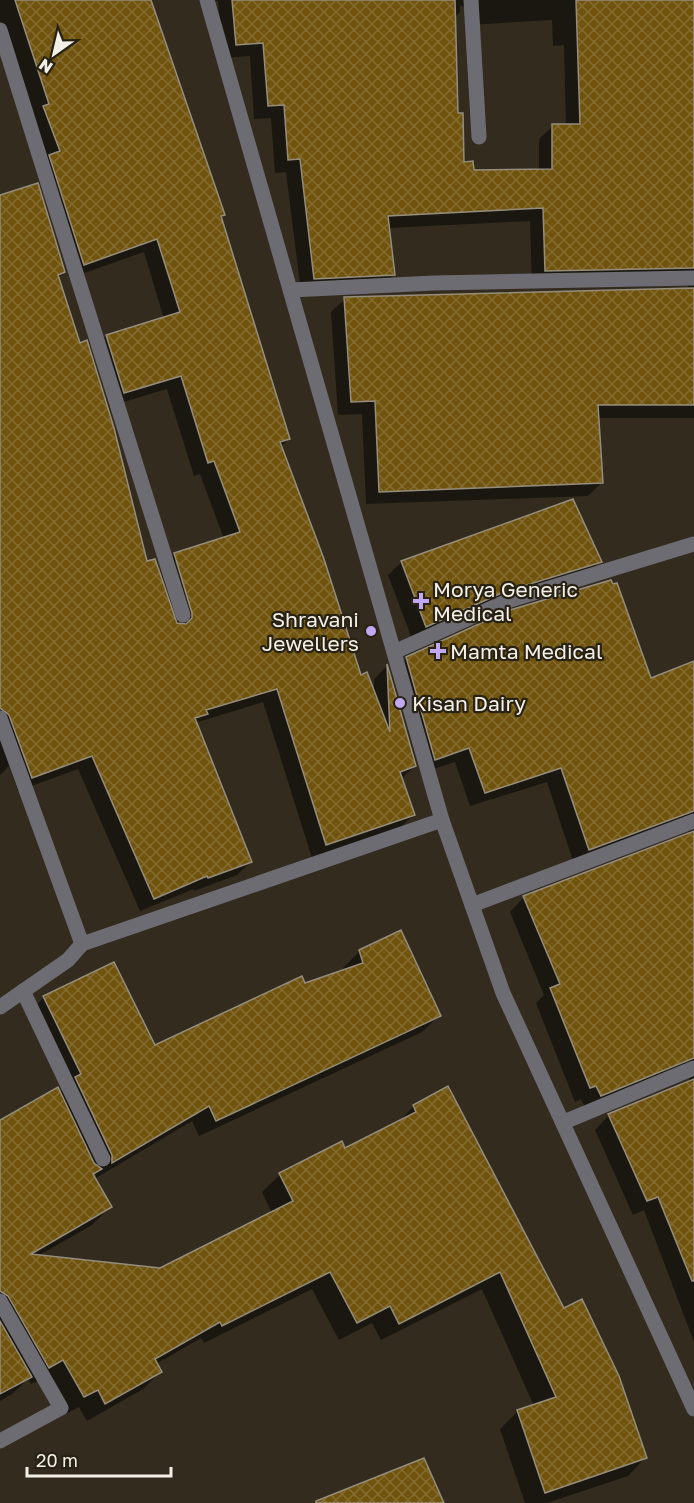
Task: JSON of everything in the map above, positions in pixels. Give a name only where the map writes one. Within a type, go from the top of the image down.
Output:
[{"type":"street","points":[[207,0],[442,820],[507,1002],[694,1409]]},
{"type":"street","points":[[471,0],[478,137]]},
{"type":"street","points":[[0,30],[183,615]]},
{"type":"street","points":[[291,290],[434,283],[694,278]]},
{"type":"street","points":[[394,652],[507,602],[694,544]]},
{"type":"street","points":[[0,718],[82,944]]},
{"type":"street","points":[[0,1007],[68,960],[82,944],[442,820]]},
{"type":"street","points":[[472,906],[694,821]]},
{"type":"street","points":[[23,991],[103,1159]]},
{"type":"street","points":[[564,1122],[694,1068]]},
{"type":"street","points":[[0,1301],[61,1408],[0,1441]]},
{"type":"building","points":[[15,0],[151,0],[225,215],[221,216],[290,439],[280,442],[324,559],[361,675],[367,672],[390,732],[387,664],[416,766],[400,772],[415,815],[326,845],[277,689],[206,710],[208,714],[195,718],[252,862],[208,878],[207,876],[154,899],[92,756],[32,778],[9,715],[0,708],[0,195],[38,183],[65,272],[58,275],[80,343],[87,340],[114,428],[147,561],[155,559],[177,623],[186,624],[192,618],[192,613],[174,553],[240,532],[214,461],[208,463],[181,376],[124,393],[106,335],[180,312],[157,239],[84,265],[49,155],[60,151],[43,106],[49,104]]},
{"type":"building","points":[[232,0],[455,0],[458,113],[463,113],[464,162],[473,161],[474,170],[552,169],[552,124],[580,124],[576,0],[694,0],[694,268],[545,271],[543,208],[388,216],[395,275],[314,279],[300,159],[288,160],[284,105],[268,106],[263,43],[236,45]]},
{"type":"building","points":[[694,288],[694,405],[598,405],[603,483],[379,492],[375,401],[351,402],[344,297]]},
{"type":"building","points":[[573,499],[602,562],[504,592],[426,627],[401,561]]},
{"type":"building","points":[[611,580],[613,584],[617,583],[651,678],[694,661],[694,811],[589,850],[561,768],[485,793],[469,748],[435,760],[406,657],[510,610]]},
{"type":"building","points":[[694,831],[694,1058],[601,1096],[596,1086],[590,1088],[550,988],[560,984],[523,896]]},
{"type":"building","points":[[401,930],[441,1016],[216,1121],[209,1106],[112,1163],[112,1155],[75,1077],[81,1074],[43,996],[114,962],[155,1045],[302,976],[305,983],[363,963],[359,950]]},
{"type":"building","points":[[694,1079],[694,1281],[692,1281],[658,1197],[647,1201],[608,1114]]},
{"type":"building","points":[[448,1086],[564,1308],[582,1299],[619,1376],[647,1458],[545,1493],[517,1410],[556,1397],[500,1272],[399,1324],[390,1306],[357,1323],[330,1272],[222,1326],[220,1322],[155,1359],[162,1372],[105,1404],[98,1390],[84,1397],[63,1360],[49,1368],[8,1296],[0,1291],[0,1120],[58,1087],[94,1163],[102,1169],[93,1174],[112,1207],[31,1254],[160,1268],[293,1201],[279,1173],[342,1141],[345,1148],[416,1112],[413,1105]]},
{"type":"building","points":[[0,1321],[32,1377],[0,1394]]},
{"type":"building","points":[[424,1458],[444,1503],[316,1503],[316,1501]]},
{"type":"place","name":"Morya Generic Medical","points":[[421,601]]},
{"type":"place","name":"Shravani Jewellers","points":[[371,631]]},
{"type":"place","name":"Mamta Medical","points":[[438,651]]},
{"type":"place","name":"Kisan Dairy","points":[[400,703]]}]
